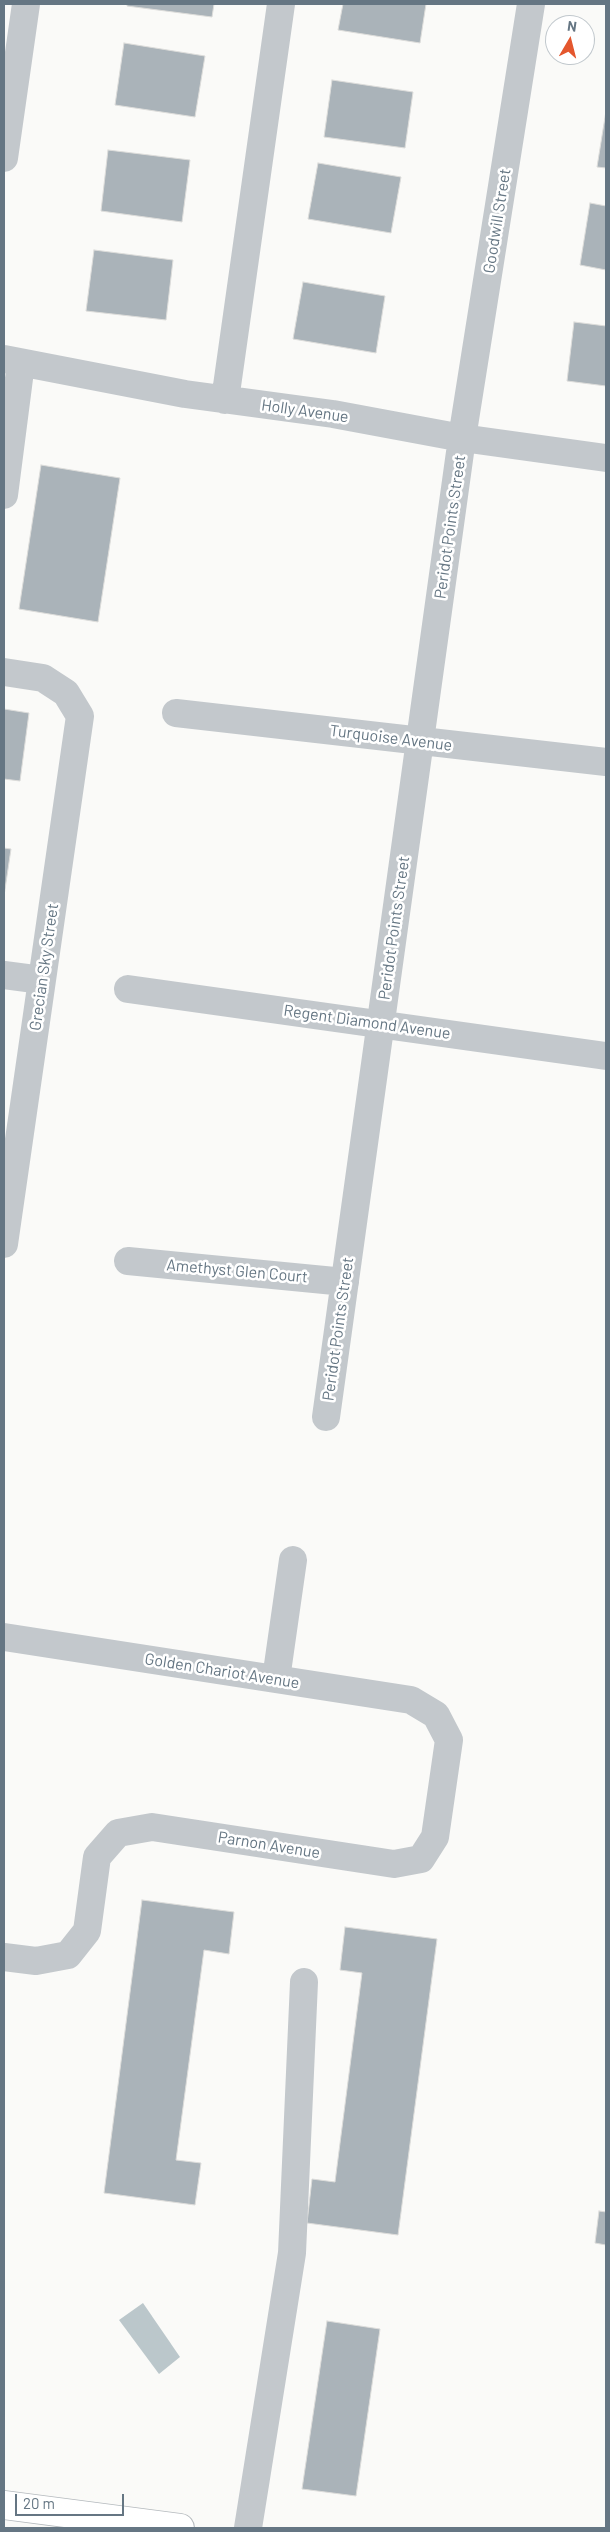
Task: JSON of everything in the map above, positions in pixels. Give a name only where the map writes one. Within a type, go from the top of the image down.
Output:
[{"type":"main road","points":[[4,2504],[180,2528]]},
{"type":"street","points":[[4,158],[26,4]]},
{"type":"street","points":[[225,400],[281,4]]},
{"type":"street","name":"Goodwill Street","points":[[462,438],[531,4]]},
{"type":"street","points":[[4,495],[12,361]]},
{"type":"street","name":"Holly Avenue","points":[[12,361],[225,400],[332,414],[462,438],[606,458]]},
{"type":"street","name":"Peridot Points Street","points":[[326,1417],[462,438]]},
{"type":"street","name":"Grecian Sky Street","points":[[4,672],[43,678],[66,693],[80,716],[4,1244]]},
{"type":"street","name":"Turquoise Avenue","points":[[176,713],[606,762]]},
{"type":"street","points":[[4,975],[42,980]]},
{"type":"street","name":"Regent Diamond Avenue","points":[[128,989],[606,1056]]},
{"type":"street","name":"Amethyst Glen Court","points":[[128,1261],[345,1282]]},
{"type":"street","points":[[276,1679],[293,1560]]},
{"type":"street","name":"Golden Chariot Avenue","points":[[4,1637],[411,1700],[436,1715],[449,1740],[435,1837],[421,1860]]},
{"type":"street","name":"Parnon Avenue","points":[[4,1957],[36,1961],[68,1955],[87,1931],[97,1857],[118,1833],[152,1827],[394,1864],[421,1860]]},
{"type":"street","points":[[248,2528],[292,2253],[304,1982]]},
{"type":"shaded area","points":[[143,2303],[180,2357],[159,2374],[119,2320]]},
{"type":"building","points":[[127,4],[214,4],[212,17],[127,6]]},
{"type":"building","points":[[343,4],[426,4],[420,43],[338,30]]},
{"type":"building","points":[[124,43],[205,56],[195,117],[115,105]]},
{"type":"building","points":[[332,80],[413,92],[405,148],[324,137]]},
{"type":"building","points":[[606,111],[606,168],[597,167]]},
{"type":"building","points":[[108,150],[190,160],[182,222],[101,211]]},
{"type":"building","points":[[318,163],[401,177],[391,233],[308,219]]},
{"type":"building","points":[[590,203],[606,206],[606,270],[580,265]]},
{"type":"building","points":[[94,250],[173,260],[166,320],[86,311]]},
{"type":"building","points":[[303,282],[385,296],[376,353],[293,339]]},
{"type":"building","points":[[574,322],[606,326],[606,386],[567,381]]},
{"type":"building","points":[[41,465],[120,478],[98,622],[19,609]]},
{"type":"building","points":[[4,709],[29,713],[20,781],[4,779]]},
{"type":"building","points":[[4,848],[11,849],[4,896]]},
{"type":"building","points":[[142,1900],[234,1912],[229,1954],[204,1950],[176,2160],[201,2163],[195,2205],[104,2193]]},
{"type":"building","points":[[345,1927],[437,1939],[398,2235],[307,2223],[312,2179],[335,2182],[362,1973],[340,1970]]},
{"type":"building","points":[[599,2211],[606,2212],[606,2245],[595,2243]]},
{"type":"building","points":[[327,2321],[380,2329],[356,2496],[302,2489]]}]
